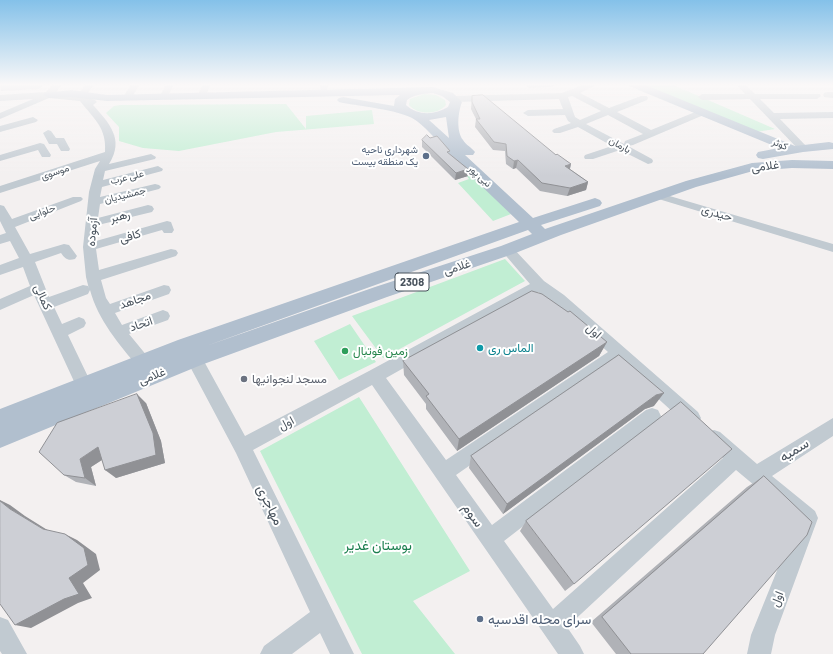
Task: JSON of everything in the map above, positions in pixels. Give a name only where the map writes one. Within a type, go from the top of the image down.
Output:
[{"type":"main road","points":[[412,115],[434,117],[442,115]]},
{"type":"main road","name":"نبی پور","points":[[412,115],[444,140],[452,150],[543,228]]},
{"type":"main road","name":"نبی پور","points":[[452,115],[452,122],[456,141],[543,228]]},
{"type":"main road","name":"کوثر","points":[[709,115],[798,149]]},
{"type":"main road","points":[[831,146],[823,152],[824,156],[833,164]]},
{"type":"main road","name":"غلامی","points":[[0,437],[194,359],[381,292],[507,250],[543,228],[685,174],[733,161],[798,149],[831,146]]},
{"type":"main road","name":"غلامی","points":[[4,416],[192,343],[543,228],[752,167],[792,164],[833,164]]},
{"type":"street","points":[[98,115],[106,126],[111,141],[110,154]]},
{"type":"street","name":"بارمان","points":[[569,115],[571,120],[582,122],[625,145],[648,161]]},
{"type":"street","points":[[557,131],[602,115]]},
{"type":"street","points":[[614,115],[651,134]]},
{"type":"street","points":[[589,157],[625,145],[697,115]]},
{"type":"street","points":[[772,116],[833,115]]},
{"type":"street","points":[[772,116],[788,132],[798,149]]},
{"type":"street","points":[[0,129],[33,120]]},
{"type":"street","points":[[48,133],[60,144]]},
{"type":"street","points":[[0,158],[43,150]]},
{"type":"street","name":"آزموده","points":[[110,154],[100,169],[96,185],[89,247],[93,277],[99,298],[118,332],[144,362]]},
{"type":"street","name":"موسوی","points":[[0,190],[58,177],[110,154]]},
{"type":"street","points":[[100,169],[151,157]]},
{"type":"street","name":"علی عرب","points":[[96,185],[158,169]]},
{"type":"street","name":"جمشیدیان","points":[[94,202],[155,187]]},
{"type":"street","points":[[651,197],[677,208]]},
{"type":"street","name":"حیدری","points":[[651,197],[703,210],[771,230],[830,252]]},
{"type":"street","name":"حلوایی","points":[[0,240],[5,221],[76,199]]},
{"type":"street","name":"رهبر","points":[[92,223],[148,209]]},
{"type":"street","name":"کمالی","points":[[5,221],[26,260],[84,385]]},
{"type":"street","name":"کافی","points":[[89,247],[167,225],[168,230]]},
{"type":"street","points":[[0,270],[64,248],[70,256]]},
{"type":"street","points":[[507,250],[539,285]]},
{"type":"street","points":[[93,277],[171,253]]},
{"type":"street","name":"اول","points":[[242,447],[375,376],[539,285],[559,299],[736,458],[808,518],[761,644]]},
{"type":"street","points":[[0,305],[38,288]]},
{"type":"street","points":[[46,304],[83,290]]},
{"type":"street","name":"مجاهد","points":[[106,311],[164,290]]},
{"type":"street","name":"اتحاد","points":[[118,332],[163,316]]},
{"type":"street","points":[[59,332],[79,323]]},
{"type":"street","points":[[443,473],[619,353]]},
{"type":"street","name":"مهاجری","points":[[194,359],[242,447],[342,654]]},
{"type":"street","name":"سوم","points":[[375,376],[572,654]]},
{"type":"street","points":[[490,539],[652,416]]},
{"type":"street","name":"سمیه","points":[[756,475],[833,426]]},
{"type":"street","points":[[552,625],[736,458]]},
{"type":"street","points":[[272,654],[324,616]]},
{"type":"street","points":[[0,628],[15,654]]},
{"type":"green space","points":[[107,115],[294,115],[306,129],[306,116],[373,115],[374,124],[276,132],[179,151],[143,148],[119,141],[119,127]]},
{"type":"green space","points":[[713,115],[742,115],[775,129],[756,132]]},
{"type":"green space","points":[[467,165],[511,214],[493,221],[458,183],[469,179],[461,168]]},
{"type":"green space","points":[[505,259],[525,281],[383,358],[352,316]]},
{"type":"green space","name":"زمین فوتبال","points":[[350,324],[376,362],[339,380],[314,341]]},
{"type":"green space","name":"بوستان غدیر","points":[[359,397],[470,571],[413,601],[455,654],[362,654],[260,451]]},
{"type":"building","points":[[478,115],[507,115],[556,155],[557,154],[571,164],[565,166],[588,182],[570,188],[542,183],[518,160],[514,161],[507,156],[506,144],[494,142],[476,119],[480,119]]},
{"type":"building","points":[[427,135],[430,138],[437,136],[450,151],[447,152],[468,169],[456,173],[422,140]]},
{"type":"building","points":[[532,291],[542,294],[568,312],[570,311],[607,342],[459,439],[426,396],[429,394],[403,361]]},
{"type":"building","points":[[619,355],[664,393],[656,395],[507,504],[471,456]]},
{"type":"building","points":[[137,394],[153,433],[156,455],[105,470],[98,447],[80,459],[85,478],[64,475],[39,452],[57,423]]},
{"type":"building","points":[[681,402],[732,449],[574,584],[526,521]]},
{"type":"building","points":[[764,476],[812,522],[807,535],[703,654],[631,654],[602,617]]},
{"type":"building","points":[[0,501],[10,509],[43,529],[65,534],[84,548],[88,565],[69,578],[79,594],[64,599],[15,625],[0,604]]},
{"type":"place","name":"شهرداری ناحیه یک منطقه بیست","points":[[426,156]]},
{"type":"place","name":"الماس ری","points":[[480,348]]},
{"type":"place","name":"زمین فوتبال","points":[[345,351]]},
{"type":"place","name":"مسجد لنجوانیها","points":[[244,379]]},
{"type":"place","name":"سرای محله اقدسیه","points":[[480,619]]}]
